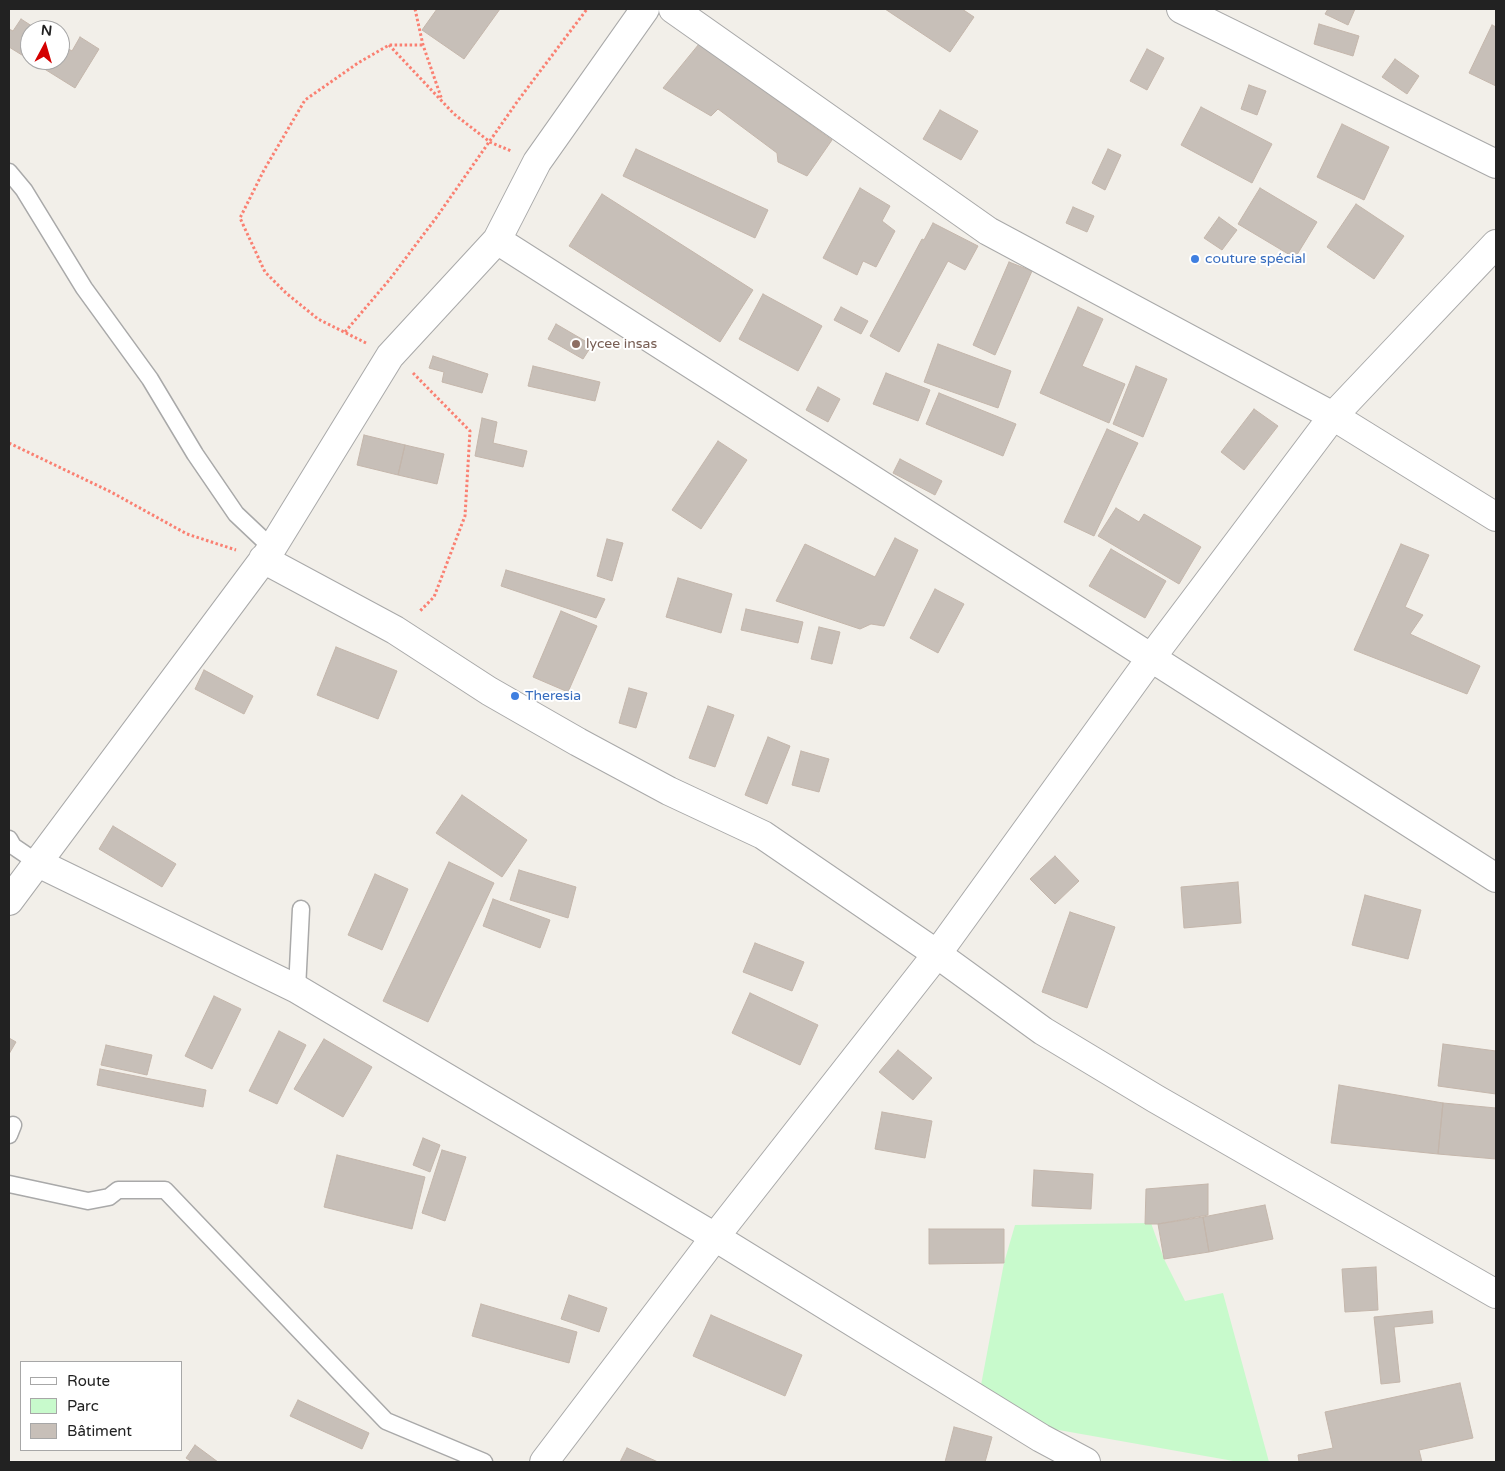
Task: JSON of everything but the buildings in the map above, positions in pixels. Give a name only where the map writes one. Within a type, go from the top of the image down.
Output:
[{"type":"street","points":[[9,901],[267,554],[390,356],[497,240],[537,162],[645,9]]},
{"type":"street","points":[[673,9],[988,231],[1333,416],[1496,517]]},
{"type":"street","points":[[1181,9],[1496,164]]},
{"type":"street","points":[[497,240],[1496,878]]},
{"type":"street","points":[[544,1462],[714,1237],[937,954],[1151,658],[1333,416],[1496,244]]},
{"type":"street","points":[[267,554],[395,630],[489,691],[578,742],[669,791],[763,835],[937,954],[1043,1031],[1156,1100],[1496,1294]]},
{"type":"street","points":[[38,863],[297,989],[714,1237],[1041,1438],[1086,1462]]},
{"type":"lane","points":[[9,172],[24,190],[84,288],[150,379],[195,454],[236,514],[267,554]]},
{"type":"lane","points":[[9,839],[13,846],[38,863]]},
{"type":"lane","points":[[297,989],[302,909]]},
{"type":"lane","points":[[9,1184],[88,1201],[109,1196],[118,1190],[165,1190],[386,1421],[484,1462]]},
{"type":"path","points":[[415,9],[423,46],[442,101]]},
{"type":"path","points":[[345,332],[390,279],[587,9]]},
{"type":"path","points":[[395,630],[410,622],[434,597],[446,569],[465,516],[470,431],[407,367],[390,356],[318,319],[286,293],[265,272],[240,218],[264,170],[305,100],[358,63],[389,45],[423,46]]},
{"type":"path","points":[[389,45],[454,114],[490,142],[537,162]]},
{"type":"path","points":[[9,442],[111,492],[187,534],[267,554]]},
{"type":"green space","points":[[1151,1223],[1164,1259],[1185,1301],[1223,1293],[1269,1462],[1239,1462],[1053,1429],[981,1385],[1004,1263],[1015,1225]]},
{"type":"place","name":"couture spécial","points":[[1195,259]]},
{"type":"place","name":"lycee insas","points":[[576,344]]},
{"type":"place","name":"Theresia","points":[[515,696]]}]
